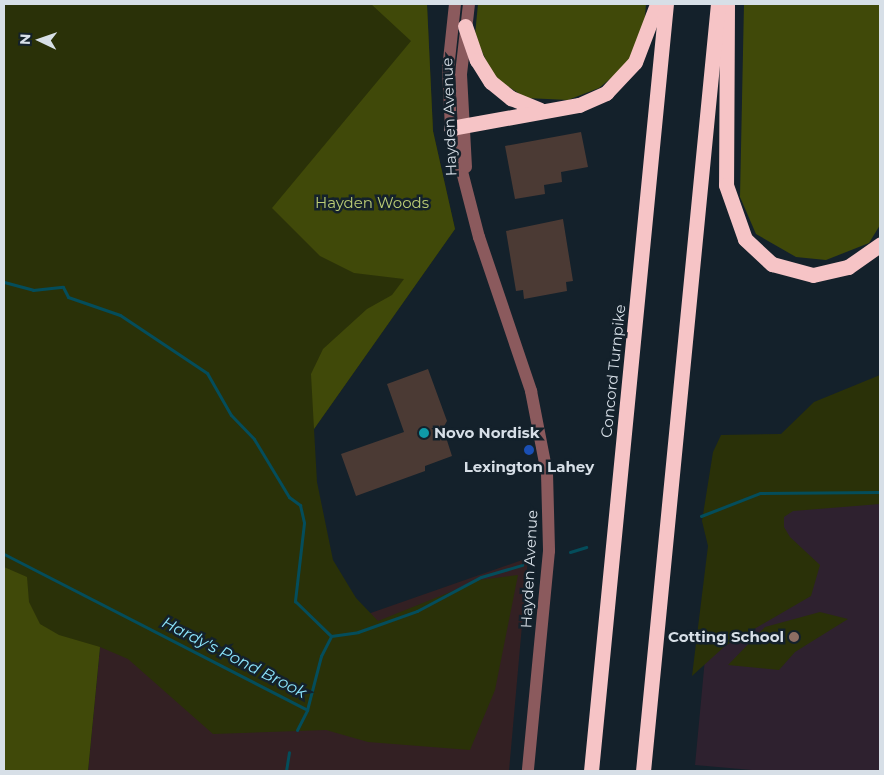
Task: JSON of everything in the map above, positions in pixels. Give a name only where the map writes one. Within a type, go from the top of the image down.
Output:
[{"type":"highway","points":[[457,127],[540,110],[586,103],[616,85],[638,56],[657,4]]},
{"type":"highway","name":"Concord Turnpike","points":[[591,771],[666,4]]},
{"type":"highway","points":[[643,771],[718,4]]},
{"type":"highway","points":[[727,4],[726,186],[745,239],[772,264],[813,275],[848,267],[880,245]]},
{"type":"highway","points":[[465,26],[477,60],[491,82],[505,94],[540,110]]},
{"type":"street","name":"Hayden Avenue","points":[[454,4],[448,69],[469,199],[532,390],[547,473],[549,551],[528,771]]},
{"type":"street","name":"Hayden Avenue","points":[[457,127],[465,26],[469,4]]},
{"type":"shaded area","name":"Cotting School","points":[[880,481],[880,771],[763,771],[695,765],[719,509]]},
{"type":"shaded area","points":[[111,534],[325,629],[528,558],[509,771],[88,771]]},
{"type":"green space","name":"Hayden Woods","points":[[4,4],[427,4],[433,131],[455,229],[314,429],[317,482],[333,560],[356,598],[378,621],[480,580],[518,575],[495,690],[470,750],[368,742],[326,730],[213,734],[128,659],[100,647],[88,771],[4,771]]},
{"type":"green space","name":"Hayden Woods","points":[[371,4],[427,4],[433,131],[455,229],[314,429],[311,374],[323,349],[367,309],[392,295],[404,279],[354,273],[320,256],[272,208],[411,41]]},
{"type":"green space","points":[[478,4],[646,4],[644,28],[627,65],[599,88],[568,100],[526,98],[493,77],[475,35]]},
{"type":"green space","points":[[744,4],[880,4],[880,225],[869,243],[826,260],[796,257],[756,234],[740,197]]},
{"type":"green space","points":[[880,375],[880,504],[793,511],[784,517],[784,527],[790,537],[820,565],[811,596],[725,646],[692,676],[708,546],[702,521],[713,452],[721,435],[781,434],[814,402]]},
{"type":"green space","points":[[4,567],[27,577],[29,602],[40,624],[59,635],[100,647],[88,771],[4,771]]},
{"type":"green space","points":[[820,612],[848,619],[795,652],[779,670],[728,665],[765,627]]},
{"type":"building","points":[[581,132],[588,167],[561,172],[562,182],[544,185],[545,194],[515,199],[505,146]]},
{"type":"building","points":[[563,219],[573,281],[566,282],[567,291],[524,299],[523,290],[516,291],[506,231]]},
{"type":"building","name":"Novo Nordisk","points":[[428,369],[447,421],[443,428],[452,456],[425,466],[425,471],[356,496],[341,454],[404,432],[387,384]]},
{"type":"waterway","points":[[4,282],[33,290],[63,287],[68,297],[120,315],[207,373],[231,415],[254,439],[289,497],[300,505],[304,523],[295,601],[331,636]]},
{"type":"waterway","points":[[701,516],[760,493],[880,492]]},
{"type":"waterway","points":[[570,552],[586,547]]},
{"type":"waterway","name":"Hardy's Pond Brook","points":[[4,554],[307,710],[321,656],[331,636],[358,632],[417,611],[481,577],[522,565]]},
{"type":"waterway","points":[[297,730],[307,710]]},
{"type":"waterway","points":[[286,771],[289,752]]},
{"type":"place","name":"Novo Nordisk","points":[[424,433]]},
{"type":"place","name":"Lexington Lahey","points":[[529,450]]},
{"type":"place","name":"Cotting School","points":[[794,637]]}]
